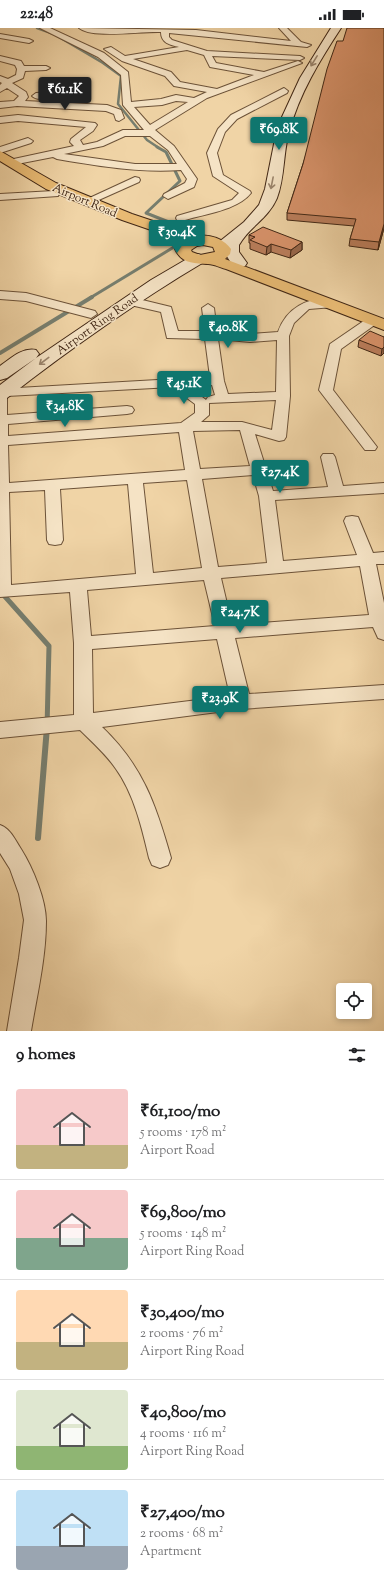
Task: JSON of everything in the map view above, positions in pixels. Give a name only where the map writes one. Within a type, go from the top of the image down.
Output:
[{"type":"highway","name":"Airport Road","points":[[2,159],[43,189],[194,256],[219,251]]},
{"type":"highway","name":"Airport Road","points":[[2,159],[51,186],[134,220],[219,251]]},
{"type":"highway","points":[[194,256],[187,244],[219,251],[329,304],[378,323]]},
{"type":"main road","points":[[219,251],[231,255],[230,248],[233,241],[261,213],[270,196],[283,132],[296,97],[311,65],[336,28]]},
{"type":"main road","points":[[275,111],[299,60],[303,44],[314,34]]},
{"type":"main road","points":[[263,169],[272,125]]},
{"type":"main road","points":[[219,251],[228,231],[246,212],[258,183]]},
{"type":"main road","points":[[169,275],[201,264],[240,234]]},
{"type":"main road","name":"Airport Ring Road","points":[[1,393],[62,347],[169,275],[194,256]]},
{"type":"main road","name":"Airport Ring Road","points":[[0,374],[78,310],[194,256]]},
{"type":"street","points":[[44,28],[101,55],[126,74],[127,105],[139,133]]},
{"type":"street","points":[[83,28],[102,30],[145,29],[165,34],[303,44]]},
{"type":"street","points":[[283,28],[303,44]]},
{"type":"street","points":[[44,38],[88,38],[102,30]]},
{"type":"street","points":[[143,38],[165,34]]},
{"type":"street","points":[[165,34],[169,42],[184,48],[207,53],[299,60]]},
{"type":"street","points":[[0,36],[29,41]]},
{"type":"street","points":[[100,44],[122,58],[168,74],[177,84],[218,91]]},
{"type":"street","points":[[122,58],[184,48]]},
{"type":"street","points":[[168,74],[184,48]]},
{"type":"street","points":[[207,53],[213,65],[266,75]]},
{"type":"street","points":[[0,58],[18,63],[20,70],[20,76],[4,80]]},
{"type":"street","points":[[2,159],[49,154],[81,148],[139,133],[196,101],[218,91],[266,75],[299,60]]},
{"type":"street","points":[[20,70],[46,68]]},
{"type":"street","points":[[0,89],[4,80]]},
{"type":"street","points":[[4,80],[23,94],[24,97]]},
{"type":"street","points":[[17,103],[24,97],[55,94],[69,88],[87,86]]},
{"type":"street","points":[[181,218],[236,202],[246,193],[218,176],[212,153],[221,131],[234,117],[284,91]]},
{"type":"street","points":[[127,105],[162,102],[176,98],[196,101]]},
{"type":"street","points":[[0,105],[17,103],[66,105],[86,114],[119,118],[139,133],[171,148],[176,167],[192,182],[168,196]]},
{"type":"street","points":[[0,120],[18,118],[90,124],[93,126],[76,139],[75,142],[81,148]]},
{"type":"street","points":[[90,129],[139,133]]},
{"type":"street","points":[[2,159],[28,141]]},
{"type":"street","points":[[49,154],[132,169],[176,167]]},
{"type":"street","points":[[88,201],[135,180]]},
{"type":"street","points":[[0,197],[54,194]]},
{"type":"street","points":[[0,295],[26,297],[78,310]]},
{"type":"street","points":[[130,301],[167,310],[172,335],[211,335],[250,338],[283,336]]},
{"type":"street","points":[[1,441],[185,427],[242,426],[279,437],[283,396],[283,336],[288,321],[306,306],[329,304]]},
{"type":"street","points":[[208,308],[216,381],[223,398]]},
{"type":"street","points":[[370,447],[326,390],[335,347],[378,323]]},
{"type":"street","points":[[216,381],[1,393],[3,592],[384,558]]},
{"type":"street","points":[[175,383],[202,402],[223,398],[283,396]]},
{"type":"street","points":[[122,386],[127,410],[129,432]]},
{"type":"street","points":[[185,427],[202,415],[202,402]]},
{"type":"street","points":[[1,420],[127,410]]},
{"type":"street","points":[[185,427],[224,632],[241,702]]},
{"type":"street","points":[[246,428],[267,496],[276,568]]},
{"type":"street","points":[[328,456],[337,491]]},
{"type":"street","points":[[2,488],[259,470]]},
{"type":"street","points":[[135,478],[145,579]]},
{"type":"street","points":[[52,484],[54,540]]},
{"type":"street","points":[[267,496],[384,488]]},
{"type":"street","points":[[83,643],[224,632],[382,625],[367,560],[352,521]]},
{"type":"street","points":[[78,585],[83,643],[84,722],[107,745],[126,768],[148,814],[160,858]]},
{"type":"street","points":[[8,729],[84,722],[241,702],[384,692]]},
{"type":"street","points":[[0,834],[19,865],[30,894],[35,920],[31,958],[19,1031]]},
{"type":"building","points":[[347,28],[384,28],[384,224],[379,242],[350,239],[356,219],[287,213],[303,164],[327,69],[337,41],[343,41]]},
{"type":"building","points":[[263,227],[302,242],[291,250],[271,244],[267,247],[250,240],[255,237],[249,235]]},
{"type":"building","points":[[370,331],[384,337],[384,347],[382,349],[359,340]]},
{"type":"waterway","points":[[37,28],[51,33]]},
{"type":"waterway","points":[[59,37],[103,63],[121,76],[118,104],[147,140],[159,148]]},
{"type":"waterway","points":[[157,147],[166,152],[180,181],[146,213],[184,228],[189,236]]},
{"type":"waterway","points":[[90,298],[174,247]]},
{"type":"waterway","points":[[0,353],[92,297]]},
{"type":"waterway","points":[[0,591],[49,646],[47,728]]},
{"type":"waterway","points":[[38,838],[47,727]]}]
